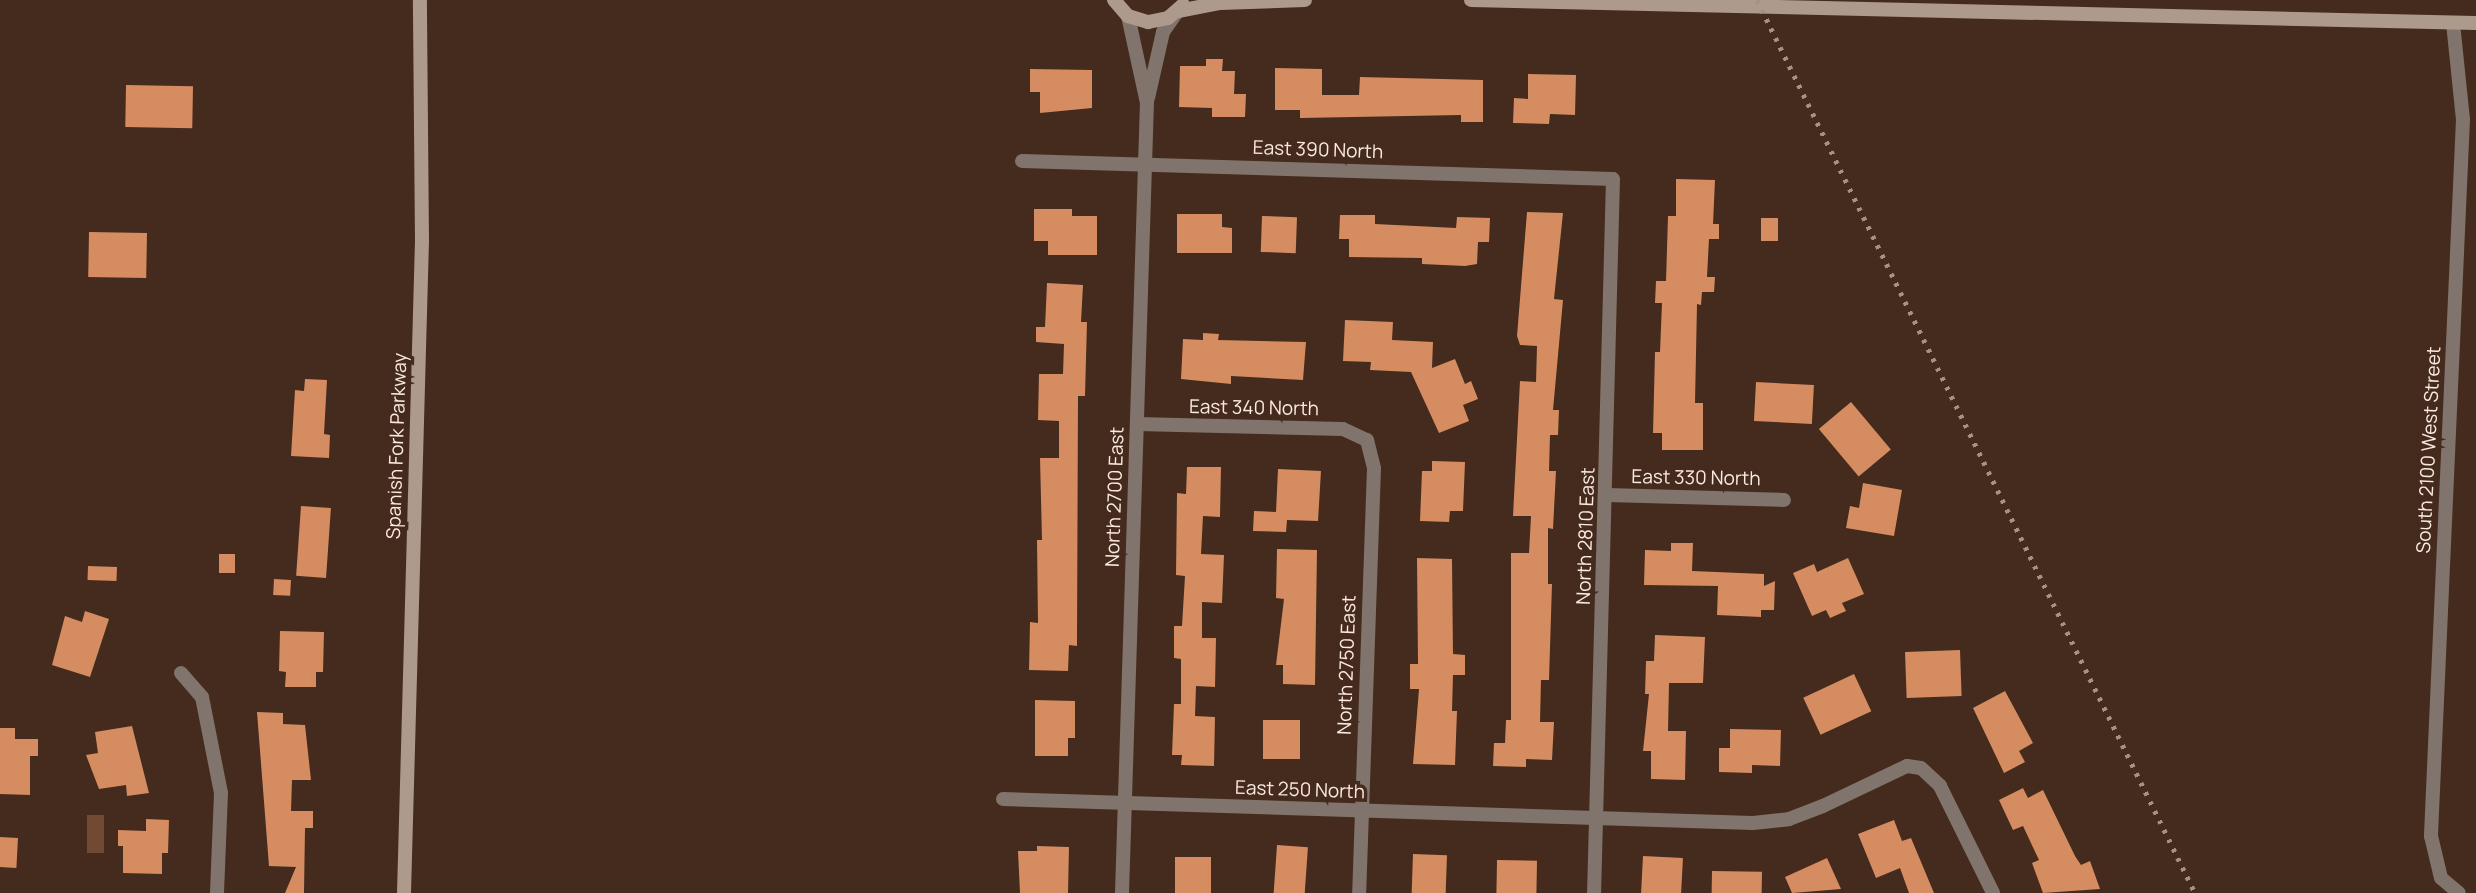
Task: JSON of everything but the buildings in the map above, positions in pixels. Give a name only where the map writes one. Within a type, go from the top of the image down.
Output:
[{"type":"main road","name":"Spanish Fork Parkway","points":[[404,893],[422,242],[420,0]]},
{"type":"main road","points":[[1108,0],[1148,22],[1180,8],[1245,1],[1305,0]]},
{"type":"main road","points":[[1471,0],[2476,23]]},
{"type":"street","name":"North 2700 East","points":[[1121,8],[1147,103]]},
{"type":"street","name":"North 2700 East","points":[[1122,893],[1147,103],[1160,42],[1180,8]]},
{"type":"street","name":"South 2100 West Street","points":[[2453,23],[2462,119],[2431,836],[2441,878],[2459,893]]},
{"type":"street","name":"East 390 North","points":[[1022,161],[1613,179]]},
{"type":"street","name":"North 2810 East","points":[[1594,893],[1607,495],[1613,179]]},
{"type":"street","name":"East 340 North","points":[[1137,424],[1343,429],[1367,440]]},
{"type":"street","name":"North 2750 East","points":[[1359,893],[1374,468],[1367,440]]},
{"type":"street","name":"East 330 North","points":[[1607,495],[1784,499]]},
{"type":"street","points":[[181,673],[202,697],[220,793],[217,893]]},
{"type":"street","name":"East 250 North","points":[[1003,799],[1753,823],[1789,819],[1892,771],[1921,768],[1940,786],[1993,893]]},
{"type":"shaded area","points":[[87,815],[104,815],[104,853],[87,853]]},
{"type":"railway","points":[[1757,0],[2195,893]]}]
